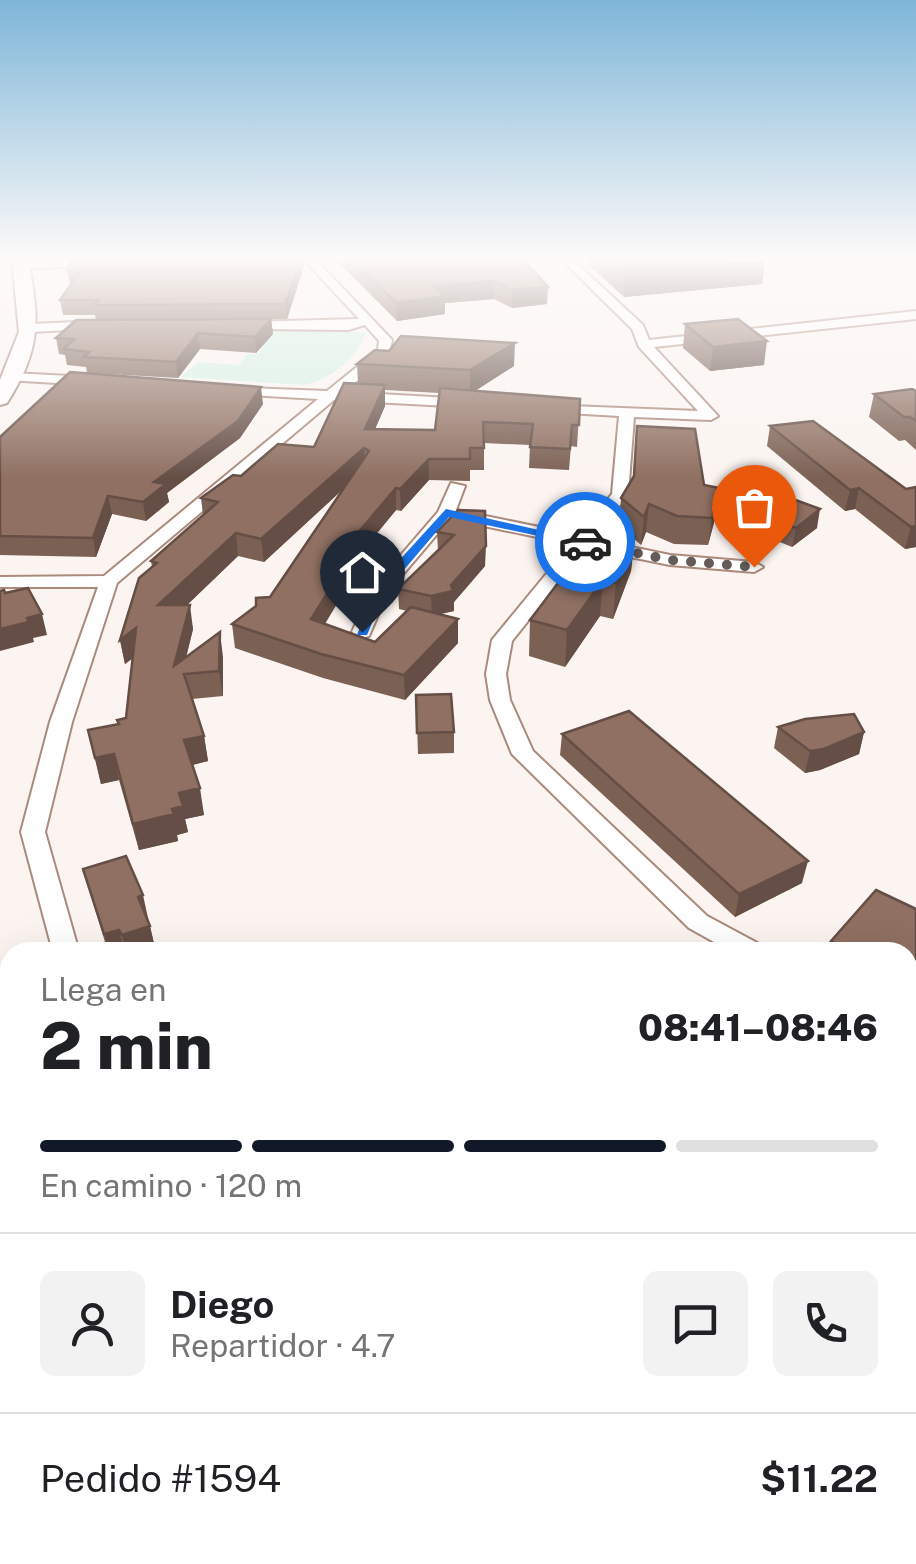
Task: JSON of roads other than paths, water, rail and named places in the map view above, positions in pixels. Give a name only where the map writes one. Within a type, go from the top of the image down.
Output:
[{"type":"street","points":[[0,399],[31,333]]},
{"type":"street","points":[[63,942],[33,832],[61,722],[109,581],[384,351],[386,340],[379,333]]},
{"type":"street","points":[[532,407],[711,416],[644,344],[640,333]]},
{"type":"street","points":[[644,344],[744,333]]},
{"type":"street","points":[[12,377],[106,382]]},
{"type":"street","points":[[220,389],[476,404]]},
{"type":"street","points":[[626,413],[620,495],[502,640],[496,674],[510,726],[523,754],[698,922],[734,942]]},
{"type":"street","points":[[362,632],[378,591],[446,513],[457,486]]},
{"type":"street","points":[[446,513],[670,560],[754,567]]},
{"type":"street","points":[[0,582],[109,581]]}]
